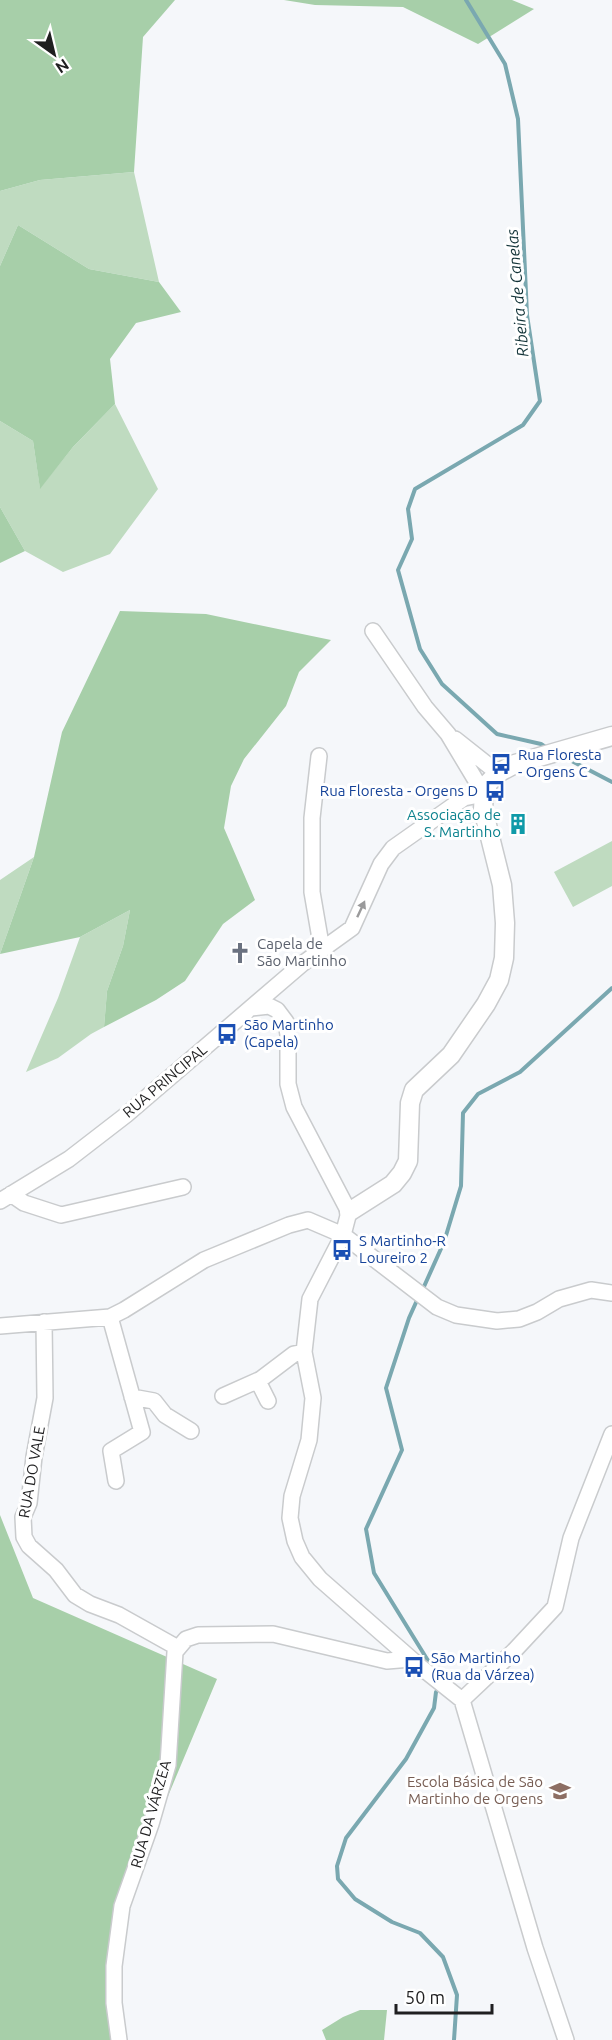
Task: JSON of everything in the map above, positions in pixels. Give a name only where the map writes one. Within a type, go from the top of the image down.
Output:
[{"type":"street","points":[[373,631],[425,707],[448,734],[484,794]]},
{"type":"street","points":[[448,734],[498,773]]},
{"type":"street","points":[[349,1212],[393,1184],[402,1173],[408,1161],[410,1103],[414,1090],[451,1054],[486,1004],[499,980],[504,958],[506,923],[502,885],[483,809],[484,794],[489,782],[498,773],[515,764],[612,736]]},
{"type":"street","points":[[319,756],[312,818],[312,892],[322,950]]},
{"type":"street","name":"RUA PRINCIPAL","points":[[6,1198],[69,1160],[126,1115],[302,964],[352,928],[381,864],[393,848],[464,798],[484,794]]},
{"type":"street","points":[[251,1008],[269,1006],[277,1010],[286,1022],[288,1084],[294,1107],[349,1212],[343,1235],[310,1299],[304,1352],[313,1398],[309,1440],[292,1496],[291,1518],[295,1541],[302,1557],[320,1579],[411,1659],[462,1700],[535,1948],[566,2040]]},
{"type":"street","points":[[6,1198],[61,1215],[183,1187]]},
{"type":"street","points":[[0,1326],[110,1317],[204,1260],[289,1225],[308,1220],[343,1235],[427,1300],[456,1315],[497,1321],[519,1319],[559,1299],[591,1290],[612,1293]]},
{"type":"street","points":[[110,1317],[142,1432],[111,1451],[116,1481]]},
{"type":"street","name":"RUA DO VALE","points":[[44,1322],[45,1398],[34,1457],[29,1503],[23,1517],[24,1537],[29,1546],[56,1570],[75,1595],[90,1604],[118,1615],[178,1648]]},
{"type":"street","points":[[224,1396],[258,1381],[273,1372],[294,1354],[304,1352]]},
{"type":"street","points":[[258,1381],[268,1401]]},
{"type":"street","points":[[132,1397],[154,1401],[165,1415],[191,1431]]},
{"type":"street","points":[[462,1700],[514,1651],[555,1607],[571,1538],[612,1434]]},
{"type":"street","points":[[178,1648],[186,1639],[198,1635],[273,1634],[387,1661],[411,1659]]},
{"type":"street","name":"RUA DA VÁRZEA","points":[[119,2040],[114,2003],[114,1966],[122,1906],[151,1824],[168,1765],[175,1652],[178,1648]]},
{"type":"green space","points":[[0,0],[175,0],[143,37],[134,172],[40,180],[0,191]]},
{"type":"green space","points":[[284,0],[512,0],[534,9],[478,44],[403,7],[315,5]]},
{"type":"green space","points":[[134,172],[159,282],[89,269],[18,225],[0,266],[0,191],[40,180]]},
{"type":"green space","points":[[18,225],[89,269],[159,282],[181,312],[136,323],[110,359],[115,404],[73,447],[40,489],[33,441],[0,421],[0,266]]},
{"type":"green space","points":[[115,404],[158,489],[110,554],[63,572],[25,551],[0,507],[0,421],[33,441],[40,488],[73,447]]},
{"type":"green space","points":[[0,507],[25,551],[0,563]]},
{"type":"green space","points":[[120,611],[206,614],[331,640],[299,672],[286,706],[244,759],[231,786],[224,828],[255,900],[223,924],[185,981],[156,1000],[104,1027],[107,991],[123,946],[130,910],[80,937],[0,954],[34,857],[62,732]]},
{"type":"green space","points":[[612,841],[612,886],[573,907],[554,872]]},
{"type":"green space","points":[[34,857],[0,954],[0,880]]},
{"type":"green space","points":[[130,910],[123,946],[107,991],[104,1027],[58,1058],[26,1072],[58,998],[80,937]]},
{"type":"green space","points":[[0,1515],[33,1598],[217,1679],[122,1906],[123,2040],[0,2040]]},
{"type":"green space","points":[[360,2010],[387,2010],[384,2040],[326,2040],[322,2030]]},
{"type":"waterway","name":"Ribeira de Canelas","points":[[466,0],[505,64],[518,119],[527,315],[540,401],[523,425],[415,489],[408,509],[412,539],[398,570],[420,649],[442,684],[497,734],[541,744],[547,748]]},
{"type":"waterway","points":[[564,757],[612,782]]},
{"type":"waterway","points":[[422,1291],[444,1242],[461,1186],[463,1113],[478,1094],[520,1072],[612,988]]},
{"type":"waterway","points":[[418,1298],[386,1388],[402,1450],[366,1529],[374,1573],[427,1659],[438,1672]]},
{"type":"waterway","points":[[436,1692],[434,1708],[406,1759],[346,1838],[337,1866],[338,1879],[355,1899],[392,1922],[420,1933],[443,1957],[457,1995],[454,2040]]},
{"type":"place","name":"Rua Floresta - Orgens C","points":[[501,764]]},
{"type":"place","name":"Rua Floresta - Orgens D","points":[[495,791]]},
{"type":"place","name":"Associação de S. Martinho","points":[[518,824]]},
{"type":"place","name":"Capela de São Martinho","points":[[240,953]]},
{"type":"place","name":"São Martinho (Capela)","points":[[227,1034]]},
{"type":"place","name":"S Martinho-R Loureiro 2","points":[[342,1250]]},
{"type":"place","name":"São Martinho (Rua da Várzea)","points":[[414,1667]]},
{"type":"place","name":"Escola Básica de São Martinho de Orgens","points":[[560,1791]]}]
